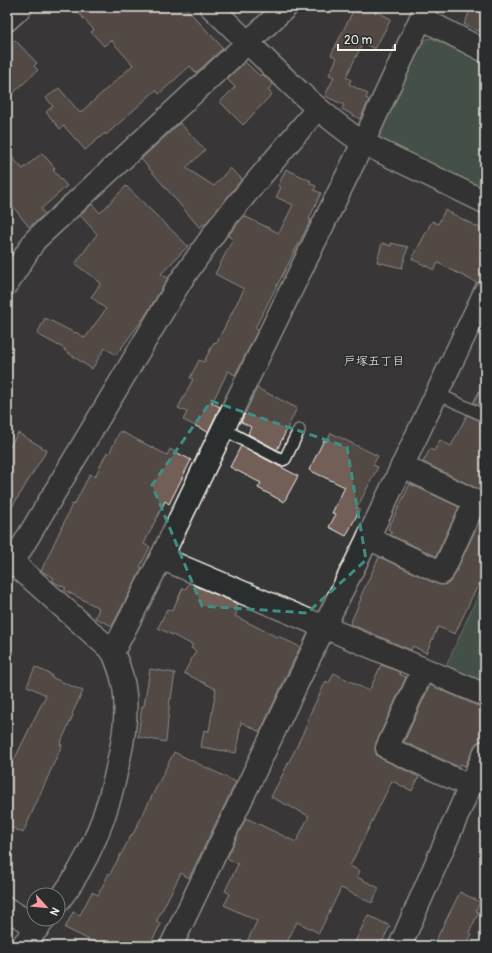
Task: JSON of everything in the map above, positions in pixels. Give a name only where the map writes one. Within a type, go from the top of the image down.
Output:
[{"type":"street","points":[[7,20],[21,7]]},
{"type":"street","points":[[211,7],[317,109],[362,143],[485,202]]},
{"type":"street","points":[[7,284],[35,240],[247,41],[286,7]]},
{"type":"street","points":[[113,652],[161,558],[362,143],[423,13],[485,51]]},
{"type":"street","points":[[66,891],[81,869],[98,834],[107,810],[118,768],[125,728],[125,695],[122,673],[113,652],[10,560],[180,282],[220,225],[317,109]]},
{"type":"street","points":[[171,946],[485,292]]},
{"type":"street","points":[[368,538],[442,573],[475,501],[402,466]]},
{"type":"street","points":[[161,558],[485,695]]},
{"type":"street","points":[[423,670],[387,748],[470,786]]},
{"type":"street","points":[[400,946],[485,752]]},
{"type":"street","points":[[7,909],[26,917]]},
{"type":"street","points":[[22,946],[38,927]]},
{"type":"lane","points":[[436,393],[485,416]]},
{"type":"lane","points":[[223,429],[282,460],[285,459],[299,430]]},
{"type":"highlighted area","points":[[211,401],[347,447],[366,560],[307,613],[202,606],[152,485]]},
{"type":"green space","points":[[431,38],[485,63],[485,192],[380,143],[377,131],[423,40]]},
{"type":"green space","points":[[485,580],[485,682],[446,666]]},
{"type":"building","points":[[73,7],[185,7],[223,48],[196,73],[190,66],[159,94],[156,90],[106,135],[105,133],[85,150],[64,126],[60,129],[46,112],[53,106],[46,98],[59,88],[80,113],[133,65],[111,40],[104,46],[91,32],[94,30]]},
{"type":"building","points":[[361,7],[368,7],[391,19],[375,49],[363,43],[346,77],[351,80],[349,84],[368,94],[366,98],[369,100],[360,119],[342,109],[344,105],[325,96],[334,77],[329,75],[337,58],[331,55],[353,11],[358,13]]},
{"type":"building","points":[[472,7],[485,7],[485,34],[464,24]]},
{"type":"building","points":[[15,40],[37,63],[34,66],[38,70],[7,99],[7,47]]},
{"type":"building","points":[[245,62],[260,76],[262,74],[273,84],[268,90],[272,94],[243,125],[220,102],[235,87],[227,79]]},
{"type":"building","points":[[180,123],[205,150],[186,168],[214,186],[230,168],[242,179],[205,225],[203,224],[200,228],[141,159]]},
{"type":"building","points":[[7,152],[23,169],[42,153],[55,168],[53,170],[67,186],[41,209],[45,214],[29,227],[7,199]]},
{"type":"building","points":[[286,169],[311,181],[310,183],[316,186],[314,190],[321,193],[309,219],[311,220],[255,328],[258,330],[235,375],[228,371],[212,403],[220,407],[208,432],[183,420],[187,412],[178,408],[193,379],[190,378],[199,360],[204,362],[214,342],[216,344],[244,289],[215,274],[233,239],[228,236],[244,216],[279,233],[293,205],[276,197],[281,187],[278,186]]},
{"type":"building","points":[[126,186],[188,246],[161,274],[168,278],[145,316],[116,355],[105,348],[92,369],[64,350],[65,349],[37,334],[45,318],[75,333],[76,332],[85,338],[106,309],[91,297],[101,283],[75,264],[97,234],[80,215],[92,204],[100,213]]},
{"type":"building","points":[[445,210],[485,231],[485,280],[477,283],[438,263],[434,270],[412,259],[432,221],[438,224]]},
{"type":"building","points":[[382,243],[391,246],[391,243],[408,247],[402,268],[377,262]]},
{"type":"building","points":[[485,380],[485,408],[473,403]]},
{"type":"building","points":[[257,388],[297,408],[277,450],[248,434],[251,427],[241,422]]},
{"type":"building","points":[[467,415],[485,423],[485,494],[480,490],[423,462],[430,449],[434,451],[440,440],[451,446]]},
{"type":"building","points":[[120,431],[167,455],[170,449],[191,460],[169,504],[165,501],[144,544],[150,547],[140,567],[142,568],[112,626],[95,618],[99,608],[64,590],[66,588],[52,581],[54,578],[41,571],[72,504],[74,505],[90,474],[95,477],[107,452],[109,454]]},
{"type":"building","points":[[18,433],[47,450],[7,515],[7,451]]},
{"type":"building","points":[[331,433],[378,456],[373,465],[378,467],[357,508],[360,509],[346,536],[329,527],[336,514],[332,513],[345,487],[309,470],[324,440],[327,441]]},
{"type":"building","points":[[241,446],[298,476],[284,502],[258,488],[261,483],[230,467]]},
{"type":"building","points":[[410,484],[459,507],[436,556],[390,535],[392,532],[388,529]]},
{"type":"building","points":[[485,509],[485,573],[455,634],[438,627],[426,653],[413,646],[411,650],[350,624],[379,557],[437,584],[443,585],[449,583],[453,578]]},
{"type":"building","points":[[189,583],[238,604],[236,608],[238,609],[235,616],[300,647],[260,732],[241,722],[236,753],[201,747],[204,730],[209,731],[216,689],[184,673],[196,651],[191,648],[193,645],[158,628],[167,609],[172,611],[183,588],[186,589]]},
{"type":"building","points":[[381,665],[400,672],[399,674],[406,677],[376,743],[375,750],[377,756],[419,777],[412,791],[392,781],[350,866],[360,871],[357,877],[379,888],[372,903],[341,888],[319,933],[297,922],[285,946],[245,946],[257,921],[224,905],[230,894],[225,891],[238,864],[227,858],[246,818],[296,842],[309,816],[271,797],[309,720],[307,720],[326,681],[329,683],[334,673],[369,691]]},
{"type":"building","points":[[35,667],[52,675],[51,677],[83,691],[60,744],[62,745],[23,833],[7,825],[7,757],[14,760],[46,695],[27,686]]},
{"type":"building","points":[[150,669],[175,673],[171,699],[170,698],[166,742],[138,737],[142,706],[144,706]]},
{"type":"building","points":[[430,685],[480,707],[485,707],[485,740],[478,742],[474,747],[465,766],[460,764],[459,767],[404,742]]},
{"type":"building","points":[[174,752],[236,782],[189,878],[181,873],[156,922],[161,924],[149,946],[102,946],[65,928],[73,912],[80,915],[92,892],[98,895],[109,873],[110,874],[133,834]]},
{"type":"building","points":[[460,892],[480,902],[476,911],[479,912],[469,933],[472,934],[466,946],[433,946]]},
{"type":"building","points":[[368,915],[390,926],[380,946],[353,946]]},
{"type":"district","name":"戸塚五丁目","points":[[374,361]]}]
